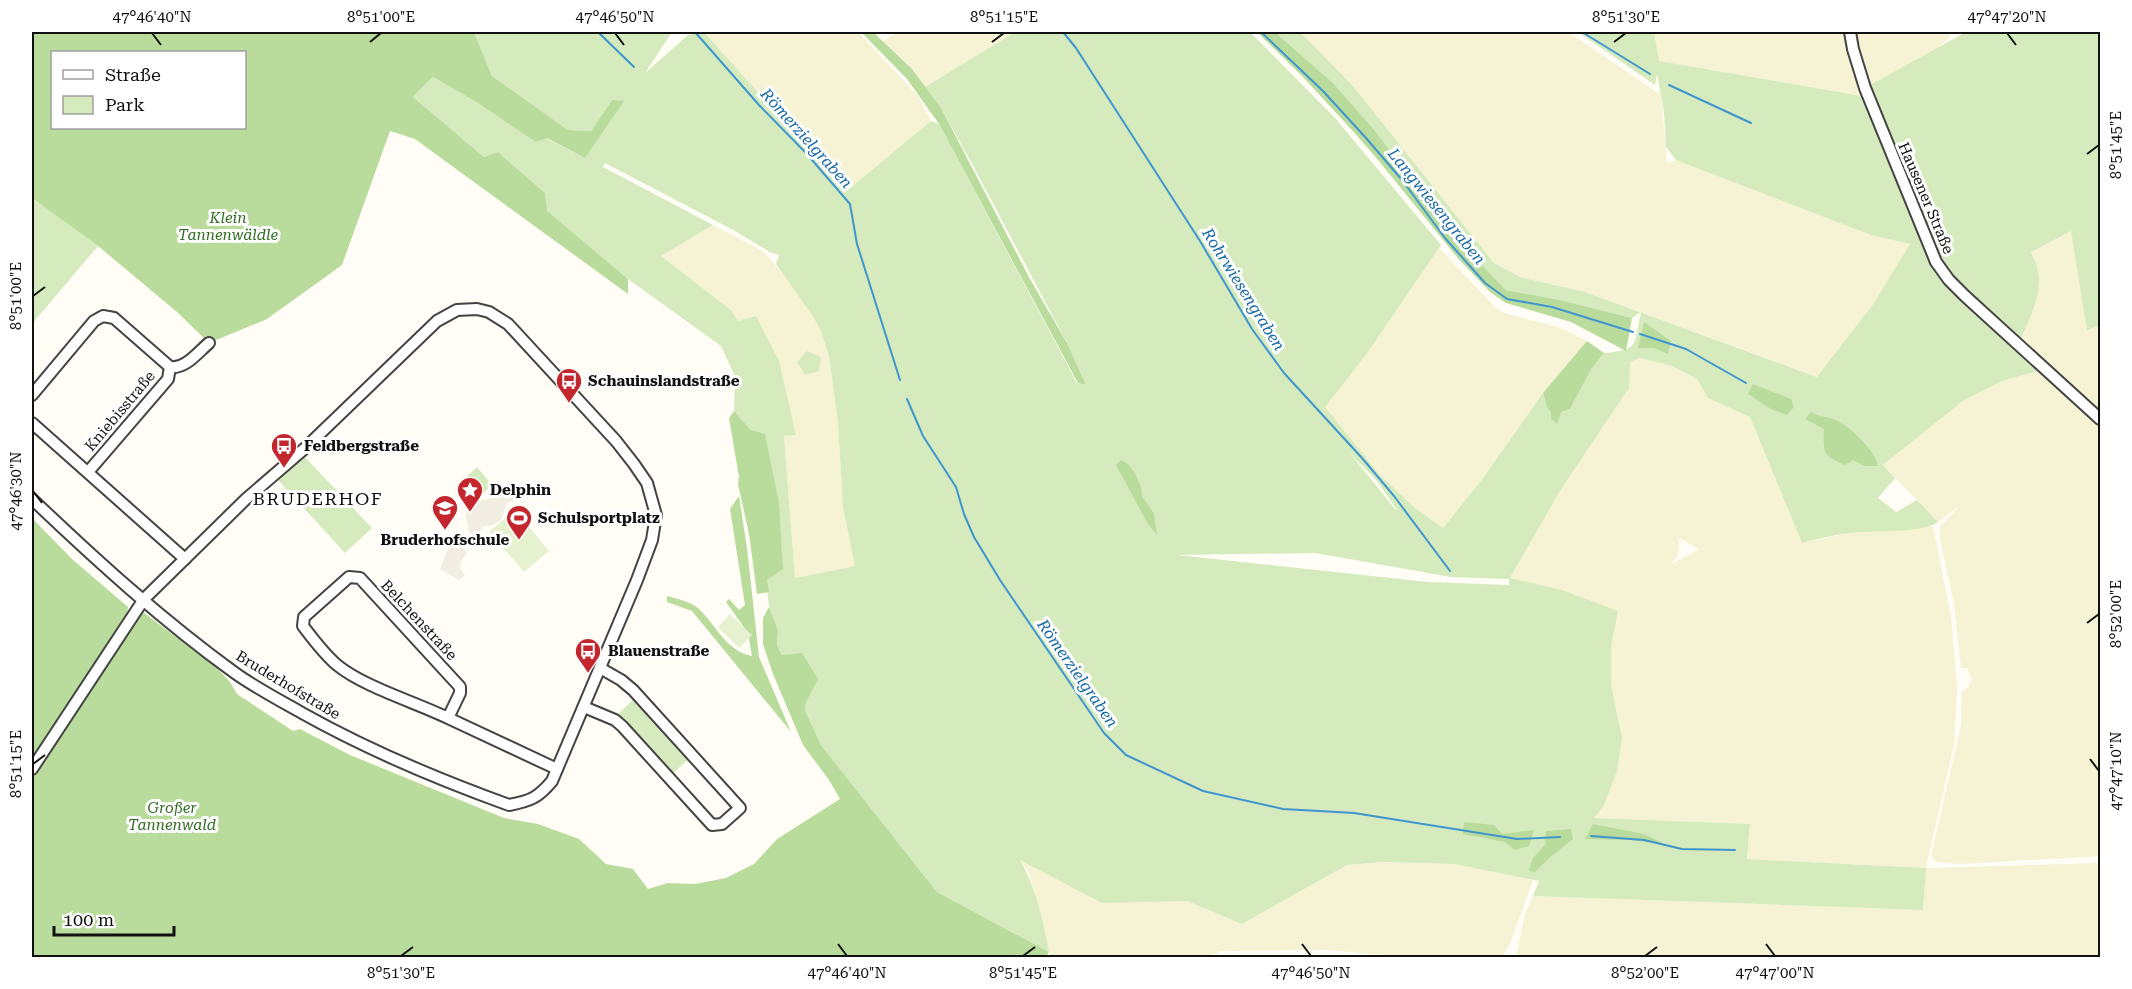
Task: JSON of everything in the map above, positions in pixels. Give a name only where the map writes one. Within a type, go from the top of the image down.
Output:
[{"type":"street","name":"Hausener Straße","points":[[1850,32],[1865,88],[1936,262],[1965,296],[2100,419]]},
{"type":"street","points":[[32,769],[144,599],[437,321],[466,309],[489,312],[508,324],[616,441],[647,483],[656,515],[652,540],[557,769]]},
{"type":"street","name":"Kniebisstraße","points":[[32,395],[94,321],[103,316],[114,318],[170,367],[177,368],[184,365],[209,343]]},
{"type":"street","name":"Kniebisstraße","points":[[88,472],[168,379],[170,367]]},
{"type":"street","name":"Kniebisstraße","points":[[32,423],[184,560]]},
{"type":"street","name":"Bruderhofstraße","points":[[32,499],[74,539],[144,599],[237,674],[348,738],[394,760],[509,805],[537,797],[552,781],[557,769]]},
{"type":"street","name":"Belchenstraße","points":[[448,718],[460,693],[459,687],[360,578],[349,577],[304,617],[303,626],[308,633],[336,664],[354,677],[557,769]]},
{"type":"street","points":[[584,707],[615,720],[622,726],[712,825],[722,824],[740,808],[633,690],[600,668]]},
{"type":"shaded area","points":[[704,32],[858,32],[918,96],[931,121],[844,193],[831,174]]},
{"type":"shaded area","points":[[898,32],[1015,32],[925,87],[912,69],[883,41]]},
{"type":"shaded area","points":[[1304,32],[1568,32],[1661,95],[1667,163],[1676,160],[1871,235],[1911,244],[1874,303],[1818,377],[1585,292],[1520,277],[1494,263],[1353,86],[1301,34]]},
{"type":"shaded area","points":[[1654,32],[1948,32],[1950,37],[1869,97],[1658,61]]},
{"type":"shaded area","points":[[713,225],[763,251],[804,301],[820,329],[829,356],[838,423],[843,508],[855,566],[795,579],[784,436],[796,435],[791,417],[731,310],[661,256]]},
{"type":"shaded area","points":[[2071,230],[2087,329],[2100,325],[2100,856],[1962,864],[1937,862],[1931,856],[1961,725],[1962,692],[1969,686],[1972,679],[1967,668],[1961,668],[1954,604],[1940,539],[1940,526],[1960,506],[1938,522],[1883,465],[1964,400],[2002,381],[2045,369],[2018,345],[2032,313],[2038,269],[2031,252]]},
{"type":"shaded area","points":[[1439,248],[1495,307],[1504,313],[1558,327],[1587,341],[1543,393],[1483,478],[1443,528],[1415,508],[1379,474],[1324,407],[1368,352]]},
{"type":"shaded area","points":[[1640,358],[1672,366],[1697,379],[1708,398],[1750,417],[1802,543],[1849,533],[1933,526],[1951,616],[1957,688],[1954,745],[1926,868],[1747,859],[1750,824],[1594,818],[1622,738],[1611,684],[1611,648],[1618,612],[1510,579],[1630,362]],"holes":[[[1679,538],[1699,549],[1672,564],[1678,555]]]},
{"type":"shaded area","points":[[502,486],[515,500],[507,503],[501,520],[491,526],[483,526],[479,539],[473,538],[470,535],[465,515],[479,501],[492,498]]},
{"type":"shaded area","points":[[457,541],[467,553],[460,563],[465,575],[459,580],[440,569],[448,549]]},
{"type":"shaded area","points":[[1018,859],[1102,902],[1187,901],[1242,924],[1347,865],[1384,862],[1454,864],[1533,880],[1510,944],[1502,957],[1415,958],[1328,950],[1222,951],[1205,958],[1053,958],[1049,952],[1027,869]]},
{"type":"shaded area","points":[[2100,863],[2100,957],[1516,957],[1525,914],[1533,896],[1923,910],[1926,868]]},
{"type":"green space","name":"Klein Tannenwäldle","points":[[32,32],[474,32],[492,76],[568,130],[591,131],[612,100],[624,101],[585,158],[547,138],[536,142],[478,103],[433,77],[413,97],[484,157],[498,152],[545,193],[547,211],[628,279],[628,294],[415,139],[390,131],[342,265],[267,319],[209,343],[177,312],[98,246],[32,198]]},
{"type":"green space","points":[[474,32],[672,32],[645,73],[688,35],[704,32],[831,174],[844,193],[931,121],[939,124],[1077,383],[1086,385],[1068,345],[971,162],[941,108],[925,87],[1015,32],[1250,32],[1335,118],[1441,245],[1368,352],[1325,407],[1379,474],[1415,508],[1443,528],[1483,478],[1543,393],[1548,407],[1559,417],[1561,412],[1570,409],[1592,368],[1604,353],[1624,350],[1633,344],[1641,312],[1817,377],[1874,303],[1910,244],[1871,235],[1676,160],[1666,147],[1664,113],[1657,74],[1655,85],[1578,32],[1654,32],[1659,61],[1868,97],[1865,88],[1966,32],[2100,32],[2100,325],[2087,330],[2071,231],[2031,252],[2038,270],[2037,299],[2018,345],[2045,369],[2002,381],[1964,400],[1883,465],[1895,478],[1878,498],[1896,512],[1917,500],[1938,522],[1920,528],[1849,533],[1802,543],[1750,417],[1708,398],[1697,379],[1672,366],[1640,358],[1630,362],[1629,388],[1561,489],[1510,578],[1562,590],[1618,611],[1611,648],[1611,684],[1622,738],[1617,771],[1604,805],[1594,818],[1750,824],[1747,859],[1926,868],[1923,910],[1533,896],[1539,881],[1454,864],[1384,862],[1347,865],[1242,924],[1187,901],[1102,903],[1020,860],[1035,893],[1049,952],[937,892],[821,745],[805,712],[806,702],[777,645],[778,630],[769,607],[751,430],[734,411],[735,376],[721,346],[628,279],[546,211],[545,193],[498,152],[484,157],[413,97],[433,77],[585,158],[612,100],[591,131],[568,130],[492,76]],"holes":[[[605,163],[779,255],[776,264],[812,315],[820,329],[829,356],[838,423],[843,508],[855,566],[795,578],[784,436],[796,435],[779,361],[756,316],[738,321],[731,310],[661,256],[713,225],[603,167]],[[1350,453],[1377,481],[1396,510]],[[1315,553],[1451,577],[1509,579],[1509,585],[1428,582],[1177,555]]]},
{"type":"green space","points":[[861,32],[873,32],[912,69],[941,108],[1030,279],[1068,345],[1086,385],[1078,383],[939,124],[907,79]]},
{"type":"green space","points":[[1257,32],[1275,32],[1333,83],[1372,127],[1468,251],[1506,290],[1560,300],[1632,318],[1626,351],[1571,322],[1506,303],[1490,292],[1457,257],[1352,130]]},
{"type":"green space","points":[[1275,32],[1304,32],[1302,34],[1353,86],[1494,263],[1520,277],[1585,292],[1640,312],[1632,318],[1560,300],[1506,290],[1468,251],[1372,127],[1333,83]]},
{"type":"green space","points":[[32,198],[98,246],[32,324]]},
{"type":"green space","points":[[1644,322],[1671,341],[1668,354],[1654,348],[1638,348]]},
{"type":"green space","points":[[1587,341],[1604,353],[1592,368],[1570,409],[1561,412],[1557,424],[1551,419],[1551,412],[1543,393]]},
{"type":"green space","points":[[807,351],[821,357],[819,371],[805,375],[797,362]]},
{"type":"green space","points":[[1753,384],[1791,399],[1794,407],[1787,415],[1771,409],[1748,394]]},
{"type":"green space","points":[[734,411],[751,430],[765,434],[779,503],[783,569],[767,580],[769,592],[757,594],[729,418]]},
{"type":"green space","points":[[1811,412],[1839,422],[1853,432],[1867,446],[1878,466],[1865,466],[1853,460],[1845,465],[1828,456],[1824,448],[1824,429],[1805,419]]},
{"type":"green space","points":[[304,456],[372,528],[345,553],[278,480]]},
{"type":"green space","points":[[1121,460],[1128,464],[1135,473],[1142,496],[1154,514],[1157,535],[1148,524],[1116,465]]},
{"type":"green space","points":[[477,467],[492,485],[477,499],[462,481]]},
{"type":"green space","points":[[739,496],[759,657],[791,732],[692,611],[667,602],[667,596],[695,606],[728,643],[735,649],[752,656],[748,633],[726,602],[729,599],[739,610],[745,605],[730,509]]},
{"type":"green space","name":"Schulsportplatz","points":[[515,510],[549,551],[524,572],[489,532]]},
{"type":"green space","points":[[32,518],[72,559],[128,607],[127,615],[117,632],[32,758]]},
{"type":"green space","name":"Großer Tannenwald","points":[[769,607],[778,630],[777,645],[782,655],[802,653],[818,679],[806,702],[805,711],[821,745],[937,892],[1049,952],[1045,958],[32,957],[32,777],[138,615],[143,612],[215,666],[230,682],[237,694],[293,731],[300,729],[350,755],[504,818],[538,824],[579,839],[606,864],[633,869],[648,889],[668,883],[695,884],[726,878],[754,864],[777,839],[840,799],[803,745],[773,674],[763,644],[763,618]]},
{"type":"green space","points":[[730,614],[752,635],[739,648],[718,627]]},
{"type":"green space","points":[[634,699],[690,758],[671,775],[618,714]]},
{"type":"green space","points":[[1464,822],[1494,825],[1502,834],[1534,830],[1529,846],[1515,850],[1505,842],[1463,834]]},
{"type":"green space","points":[[1593,824],[1644,834],[1667,845],[1630,840],[1585,839]]},
{"type":"green space","points":[[1571,829],[1573,839],[1534,873],[1529,870],[1533,858],[1545,845],[1546,831]]},
{"type":"waterway","points":[[598,32],[634,67]]},
{"type":"waterway","name":"Römerzielgraben","points":[[695,32],[850,204],[857,244],[900,380]]},
{"type":"waterway","name":"Rohrwiesengraben","points":[[1063,32],[1076,48],[1200,241],[1252,329],[1284,373],[1394,496],[1450,571]]},
{"type":"waterway","name":"Langwiesengraben","points":[[1261,32],[1323,91],[1366,138],[1402,180],[1445,238],[1485,283],[1507,299],[1552,307],[1633,332]]},
{"type":"waterway","points":[[1582,32],[1650,74]]},
{"type":"waterway","points":[[1669,85],[1751,123]]},
{"type":"waterway","points":[[1640,334],[1686,349],[1746,383]]},
{"type":"waterway","name":"Römerzielgraben","points":[[907,399],[923,436],[956,487],[974,537],[1000,580],[1104,733],[1126,755],[1203,791],[1283,809],[1354,813],[1517,839],[1560,837]]},
{"type":"waterway","name":"Römerzielgraben","points":[[1591,836],[1644,840],[1682,849],[1735,850]]},
{"type":"place","name":"Schauinslandstraße","points":[[569,404]]},
{"type":"place","name":"Feldbergstraße","points":[[284,469]]},
{"type":"place","name":"Delphin","points":[[470,513]]},
{"type":"place","name":"Bruderhofschule","points":[[445,531]]},
{"type":"place","name":"Schulsportplatz","points":[[519,541]]},
{"type":"place","name":"Blauenstraße","points":[[588,674]]},
{"type":"district","name":"BRUDERHOF","points":[[318,499]]}]
